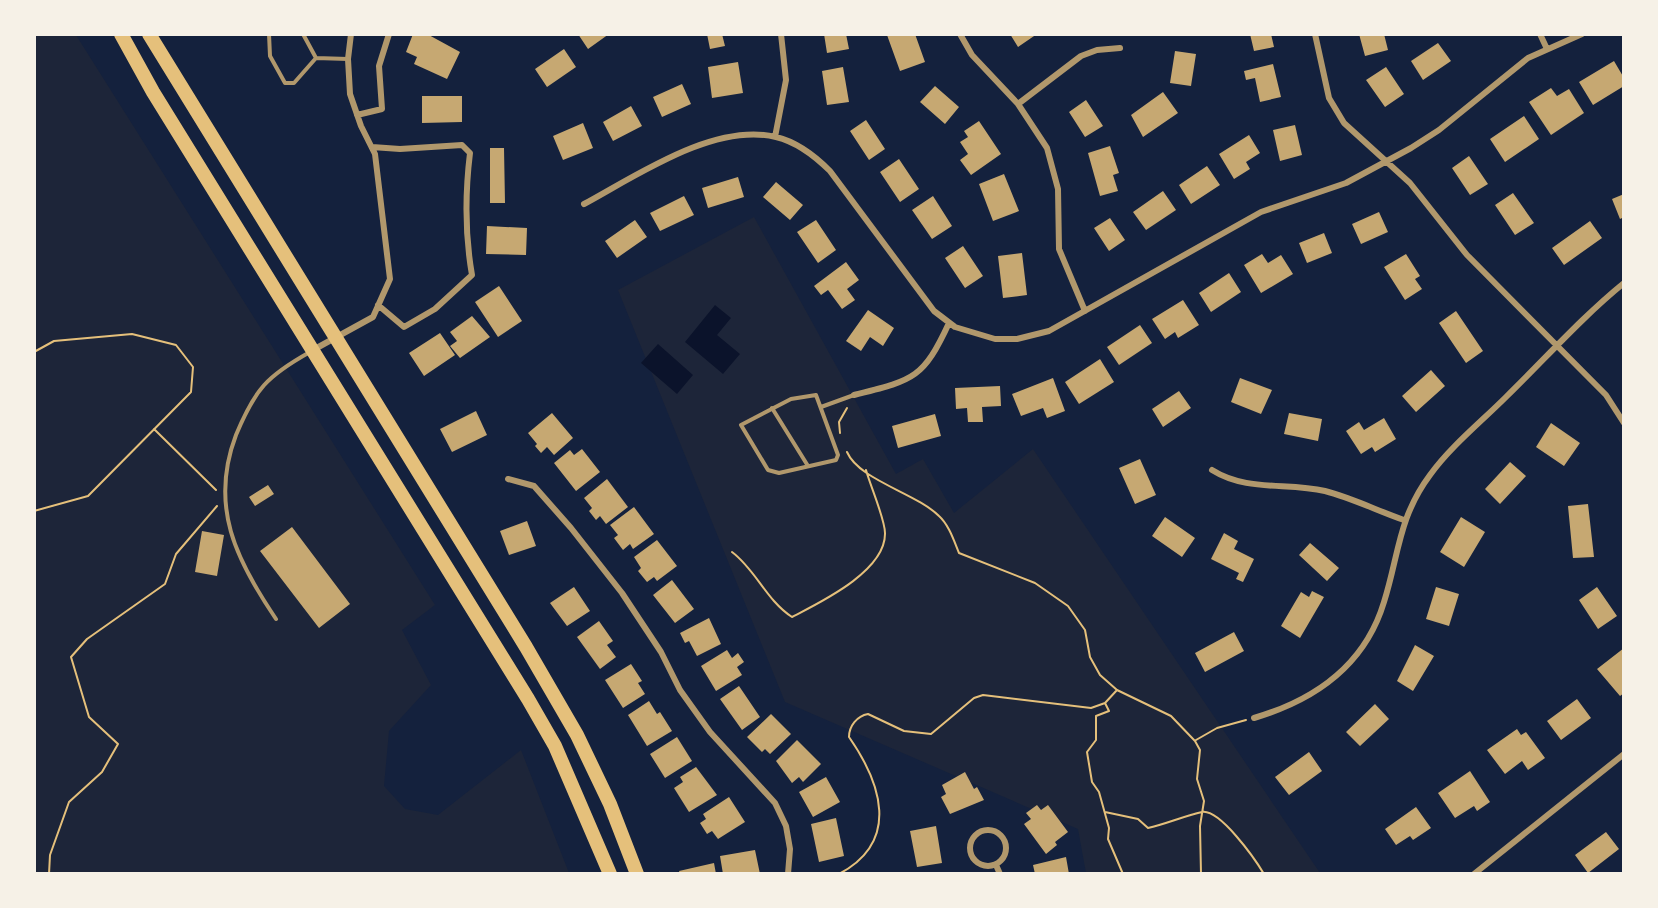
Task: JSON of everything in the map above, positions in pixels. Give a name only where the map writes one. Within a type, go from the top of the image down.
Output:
[{"type":"main road","points":[[121,34],[153,92],[555,746],[610,873]]},
{"type":"main road","points":[[148,34],[577,735],[610,804],[637,873]]},
{"type":"street","points":[[313,350],[373,317],[390,279],[375,154],[357,115],[351,94],[348,58],[351,34]]},
{"type":"street","points":[[357,115],[382,109],[379,66],[389,34]]},
{"type":"street","points":[[776,137],[786,80],[781,34]]},
{"type":"street","points":[[960,34],[972,55],[1018,104],[1047,148],[1056,175],[1059,249],[1086,311]]},
{"type":"street","points":[[1315,34],[1327,89],[1334,109],[1344,123],[1426,201],[1467,255],[1606,395],[1623,423]]},
{"type":"street","points":[[1540,34],[1546,49]]},
{"type":"street","points":[[584,204],[665,160],[714,141],[747,135],[776,137],[816,157],[830,171],[918,293],[949,323],[984,337],[1017,339],[1049,331],[1261,212],[1320,194],[1386,161],[1439,130],[1512,69],[1546,49],[1582,34]]},
{"type":"street","points":[[1018,104],[1081,56],[1096,50],[1120,48]]},
{"type":"street","points":[[372,147],[400,149],[462,145],[470,153],[466,184],[467,247],[472,275],[435,309],[404,327],[378,305]]},
{"type":"street","points":[[1254,718],[1309,697],[1336,676],[1357,654],[1373,629],[1384,603],[1404,520],[1438,465],[1623,283]]},
{"type":"street","points":[[854,395],[885,387],[920,372],[934,356],[949,323]]},
{"type":"street","points":[[1212,470],[1232,480],[1250,484],[1324,491],[1404,520]]},
{"type":"street","points":[[508,479],[534,486],[571,528],[622,593],[661,652],[680,690],[711,732],[775,803],[786,826],[789,849],[788,873]]},
{"type":"street","points":[[1474,873],[1623,754]]},
{"type":"street","points":[[992,830],[1002,836],[1007,846],[1005,857],[996,865],[984,866],[975,860],[970,850],[971,840],[981,831],[992,830]]},
{"type":"street","points":[[996,865],[1000,873]]},
{"type":"lane","points":[[269,34],[270,56],[285,83],[294,83],[316,58],[348,58]]},
{"type":"lane","points":[[303,34],[316,58]]},
{"type":"lane","points":[[276,619],[250,581],[229,531],[224,497],[228,458],[246,410],[260,388],[276,371],[313,350]]},
{"type":"lane","points":[[816,395],[821,407],[838,455],[836,460],[779,473],[768,470],[741,425],[790,399],[816,395]]},
{"type":"lane","points":[[821,407],[854,395]]},
{"type":"lane","points":[[772,408],[808,466]]},
{"type":"path","points":[[34,352],[54,341],[132,334],[176,345],[193,367],[190,392],[120,466],[88,496],[34,511]]},
{"type":"path","points":[[841,438],[839,422],[854,395]]},
{"type":"path","points":[[49,873],[50,855],[69,802],[102,772],[118,744],[89,717],[71,657],[87,639],[165,584],[176,554],[224,497],[154,429]]},
{"type":"path","points":[[844,446],[850,461],[886,485],[920,501],[941,517],[959,553],[1035,583],[1068,606],[1085,630],[1090,657],[1100,675],[1117,690],[1171,716],[1195,741],[1200,750],[1197,779],[1204,811],[1200,826],[1200,873]]},
{"type":"path","points":[[732,552],[746,562],[778,608],[792,617],[820,602],[854,581],[879,556],[885,533],[866,470]]},
{"type":"path","points":[[839,873],[848,868],[868,849],[880,813],[877,788],[868,764],[849,737],[853,724],[860,717],[868,714],[904,731],[931,734],[982,695],[1091,708],[1105,703],[1117,690]]},
{"type":"path","points":[[1105,703],[1109,711],[1096,716],[1096,741],[1087,752],[1092,782],[1109,828],[1108,839],[1123,873]]},
{"type":"path","points":[[1195,741],[1217,728],[1254,718]]},
{"type":"path","points":[[1105,812],[1138,819],[1148,828],[1204,811],[1214,814],[1237,837],[1264,873]]},
{"type":"shaded area","points":[[34,35],[76,35],[435,605],[402,630],[431,685],[389,731],[384,786],[405,809],[438,815],[521,750],[569,873],[35,873]]},
{"type":"shaded area","points":[[754,217],[896,474],[923,459],[954,513],[1033,449],[1320,873],[1086,873],[1078,829],[785,702],[618,290]]},
{"type":"shaded area","points":[[715,305],[731,318],[717,335],[740,354],[723,374],[685,342]]},
{"type":"shaded area","points":[[658,344],[693,375],[677,394],[641,363]]},
{"type":"building","points":[[413,34],[427,34],[460,52],[447,79],[414,64],[417,57],[406,52]]},
{"type":"building","points":[[578,34],[609,34],[588,49]]},
{"type":"building","points":[[707,34],[722,34],[725,46],[710,49]]},
{"type":"building","points":[[824,34],[846,34],[849,49],[827,53]]},
{"type":"building","points":[[915,34],[925,62],[900,71],[887,35]]},
{"type":"building","points":[[1010,34],[1037,34],[1018,47]]},
{"type":"building","points":[[1250,34],[1271,34],[1274,47],[1254,51]]},
{"type":"building","points":[[1359,34],[1384,34],[1388,50],[1365,56]]},
{"type":"building","points":[[1438,43],[1451,61],[1423,80],[1411,61]]},
{"type":"building","points":[[564,49],[576,67],[547,87],[535,69]]},
{"type":"building","points":[[1175,51],[1196,54],[1191,86],[1170,83]]},
{"type":"building","points":[[1614,61],[1624,78],[1624,86],[1593,105],[1579,82]]},
{"type":"building","points":[[738,62],[743,93],[712,98],[708,67]]},
{"type":"building","points":[[1273,64],[1281,97],[1260,102],[1255,78],[1246,80],[1244,71]]},
{"type":"building","points":[[843,67],[849,102],[827,105],[822,71]]},
{"type":"building","points":[[1386,67],[1404,94],[1385,107],[1366,80]]},
{"type":"building","points":[[682,84],[691,104],[662,117],[653,97]]},
{"type":"building","points":[[935,86],[959,107],[945,124],[920,102]]},
{"type":"building","points":[[1551,88],[1557,96],[1569,89],[1584,113],[1551,135],[1529,102]]},
{"type":"building","points":[[1163,92],[1178,113],[1143,137],[1131,115]]},
{"type":"building","points":[[422,96],[462,96],[462,122],[422,123]]},
{"type":"building","points":[[1086,100],[1103,126],[1085,137],[1069,112]]},
{"type":"building","points":[[631,106],[642,126],[613,141],[603,122]]},
{"type":"building","points":[[1524,116],[1539,139],[1505,162],[1490,139]]},
{"type":"building","points":[[866,120],[885,149],[869,160],[850,131]]},
{"type":"building","points":[[979,121],[1001,154],[971,175],[960,160],[968,154],[960,142],[968,137],[964,131]]},
{"type":"building","points":[[583,123],[593,148],[563,160],[553,136]]},
{"type":"building","points":[[1295,125],[1302,155],[1280,161],[1273,130]]},
{"type":"building","points":[[1249,135],[1260,153],[1246,162],[1250,169],[1234,179],[1219,154]]},
{"type":"building","points":[[1110,146],[1119,173],[1113,175],[1118,191],[1100,196],[1088,153]]},
{"type":"building","points":[[490,148],[504,148],[505,203],[490,203]]},
{"type":"building","points":[[1469,156],[1488,184],[1470,195],[1452,168]]},
{"type":"building","points":[[899,159],[919,189],[900,202],[880,172]]},
{"type":"building","points":[[1207,166],[1220,185],[1191,204],[1179,185]]},
{"type":"building","points":[[1004,174],[1019,211],[993,221],[979,184]]},
{"type":"building","points":[[738,177],[744,197],[708,208],[702,188]]},
{"type":"building","points":[[776,182],[803,205],[790,220],[763,197]]},
{"type":"building","points":[[1163,191],[1176,210],[1146,230],[1133,212]]},
{"type":"building","points":[[1513,193],[1534,223],[1515,235],[1495,205]]},
{"type":"building","points":[[1624,194],[1624,217],[1620,219],[1612,199]]},
{"type":"building","points":[[684,196],[694,215],[660,231],[650,213]]},
{"type":"building","points":[[933,196],[952,226],[932,239],[912,210]]},
{"type":"building","points":[[1379,212],[1388,232],[1361,244],[1352,224]]},
{"type":"building","points":[[1110,218],[1125,240],[1109,251],[1094,228]]},
{"type":"building","points":[[635,220],[647,237],[617,258],[605,241]]},
{"type":"building","points":[[816,220],[836,250],[818,263],[797,232]]},
{"type":"building","points":[[1590,221],[1602,238],[1564,265],[1552,248]]},
{"type":"building","points":[[487,226],[527,228],[526,255],[486,254]]},
{"type":"building","points":[[1324,233],[1332,253],[1307,263],[1299,243]]},
{"type":"building","points":[[963,246],[983,276],[965,288],[945,258]]},
{"type":"building","points":[[1022,253],[1027,295],[1003,298],[998,256]]},
{"type":"building","points":[[1262,254],[1268,263],[1281,255],[1293,274],[1261,293],[1244,265]]},
{"type":"building","points":[[1406,254],[1420,276],[1415,279],[1422,289],[1405,300],[1384,267]]},
{"type":"building","points":[[846,262],[859,280],[847,289],[855,300],[842,309],[828,290],[821,295],[814,286]]},
{"type":"building","points":[[1229,273],[1241,292],[1211,312],[1199,293]]},
{"type":"building","points":[[499,286],[522,321],[498,337],[475,302]]},
{"type":"building","points":[[1183,300],[1199,325],[1178,338],[1175,332],[1165,339],[1152,319]]},
{"type":"building","points":[[868,310],[894,328],[883,346],[870,337],[861,351],[846,341]]},
{"type":"building","points":[[1456,311],[1483,351],[1466,363],[1439,323]]},
{"type":"building","points":[[472,316],[490,337],[460,358],[450,346],[457,341],[450,332]]},
{"type":"building","points":[[1140,325],[1152,343],[1119,365],[1107,347]]},
{"type":"building","points":[[440,333],[455,355],[424,376],[409,353]]},
{"type":"building","points":[[1100,359],[1114,382],[1079,404],[1065,382]]},
{"type":"building","points":[[1431,370],[1445,386],[1416,412],[1402,396]]},
{"type":"building","points":[[1053,378],[1065,411],[1047,418],[1043,408],[1021,416],[1012,394]]},
{"type":"building","points":[[1240,378],[1272,390],[1261,414],[1231,402]]},
{"type":"building","points":[[1000,386],[1001,406],[982,407],[983,422],[968,422],[967,408],[956,409],[955,388]]},
{"type":"building","points":[[1179,391],[1191,408],[1163,427],[1152,409]]},
{"type":"building","points":[[476,411],[487,435],[452,452],[440,429]]},
{"type":"building","points":[[552,413],[573,438],[554,455],[547,447],[541,453],[528,433]]},
{"type":"building","points":[[1289,413],[1322,419],[1318,441],[1284,434]]},
{"type":"building","points":[[935,414],[941,436],[898,448],[892,426]]},
{"type":"building","points":[[1384,418],[1396,439],[1375,452],[1372,447],[1361,454],[1346,431],[1359,422],[1364,430]]},
{"type":"building","points":[[1551,423],[1580,443],[1564,466],[1536,447]]},
{"type":"building","points":[[582,449],[600,472],[576,491],[554,463],[570,450],[574,455]]},
{"type":"building","points":[[1140,459],[1156,495],[1135,504],[1119,468]]},
{"type":"building","points":[[1510,462],[1526,476],[1500,504],[1485,489]]},
{"type":"building","points":[[607,479],[628,507],[606,524],[600,516],[596,520],[589,511],[592,508],[584,498]]},
{"type":"building","points":[[268,485],[274,494],[255,506],[249,497]]},
{"type":"building","points":[[1588,504],[1594,557],[1573,558],[1568,506]]},
{"type":"building","points":[[634,507],[654,534],[633,549],[630,544],[623,550],[614,538],[618,535],[610,525]]},
{"type":"building","points":[[1165,517],[1195,538],[1182,557],[1152,536]]},
{"type":"building","points":[[1461,517],[1485,532],[1464,567],[1440,552]]},
{"type":"building","points":[[527,521],[536,546],[509,555],[500,531]]},
{"type":"building","points":[[292,527],[350,604],[319,628],[260,551]]},
{"type":"building","points":[[202,531],[224,535],[217,576],[195,572]]},
{"type":"building","points":[[1224,533],[1238,541],[1234,549],[1254,559],[1243,582],[1236,579],[1239,573],[1211,559]]},
{"type":"building","points":[[657,540],[677,566],[657,581],[654,577],[647,582],[638,571],[641,568],[634,557]]},
{"type":"building","points":[[1310,543],[1339,568],[1327,581],[1299,555]]},
{"type":"building","points":[[672,580],[694,609],[675,623],[653,595]]},
{"type":"building","points":[[574,587],[590,611],[567,626],[550,603]]},
{"type":"building","points":[[1436,587],[1459,594],[1449,626],[1426,619]]},
{"type":"building","points":[[1597,587],[1617,616],[1598,629],[1579,600]]},
{"type":"building","points":[[1312,591],[1324,597],[1300,638],[1281,626],[1301,592],[1309,597]]},
{"type":"building","points":[[709,618],[721,644],[697,656],[689,641],[685,643],[680,633]]},
{"type":"building","points":[[599,621],[613,641],[607,645],[616,657],[600,669],[577,637]]},
{"type":"building","points":[[1234,632],[1244,651],[1205,672],[1195,653]]},
{"type":"building","points":[[1415,645],[1434,656],[1413,691],[1397,681]]},
{"type":"building","points":[[1624,648],[1624,693],[1620,696],[1597,669]]},
{"type":"building","points":[[727,650],[732,658],[738,653],[744,662],[737,667],[742,675],[716,691],[701,666]]},
{"type":"building","points":[[631,664],[642,681],[638,683],[645,694],[623,708],[605,680]]},
{"type":"building","points":[[739,686],[760,717],[742,730],[720,699]]},
{"type":"building","points":[[1577,699],[1591,718],[1561,740],[1547,721]]},
{"type":"building","points":[[649,701],[657,714],[660,712],[672,731],[647,746],[628,715]]},
{"type":"building","points":[[1375,704],[1389,719],[1360,746],[1346,732]]},
{"type":"building","points":[[771,714],[791,734],[770,754],[765,749],[762,752],[747,737]]},
{"type":"building","points":[[1517,729],[1521,735],[1526,732],[1545,758],[1528,770],[1522,761],[1505,774],[1487,750]]},
{"type":"building","points":[[677,737],[692,761],[665,778],[650,754]]},
{"type":"building","points":[[797,740],[821,764],[803,782],[799,777],[792,783],[776,761]]},
{"type":"building","points":[[1309,752],[1322,771],[1289,795],[1275,777]]},
{"type":"building","points":[[696,767],[717,795],[689,812],[674,788],[683,782],[680,777]]},
{"type":"building","points":[[1470,771],[1490,802],[1477,811],[1474,806],[1455,818],[1438,793]]},
{"type":"building","points":[[965,772],[974,789],[977,787],[984,800],[950,814],[941,797],[946,794],[942,785]]},
{"type":"building","points":[[826,777],[840,802],[813,817],[799,792]]},
{"type":"building","points":[[729,797],[745,822],[718,839],[712,831],[707,834],[700,823],[706,819],[703,814]]},
{"type":"building","points":[[1037,805],[1041,810],[1048,805],[1068,832],[1055,842],[1057,845],[1046,854],[1024,824],[1031,819],[1026,813]]},
{"type":"building","points":[[1416,807],[1431,828],[1413,840],[1410,836],[1396,845],[1385,829]]},
{"type":"building","points":[[836,818],[844,856],[819,862],[811,824]]},
{"type":"building","points":[[936,826],[942,863],[917,867],[910,831]]},
{"type":"building","points":[[1606,832],[1619,849],[1588,873],[1575,855]]},
{"type":"building","points":[[755,850],[760,874],[723,874],[720,856]]},
{"type":"building","points":[[1066,857],[1069,874],[1035,874],[1033,865]]},
{"type":"building","points":[[714,863],[716,874],[680,874],[679,871]]}]
